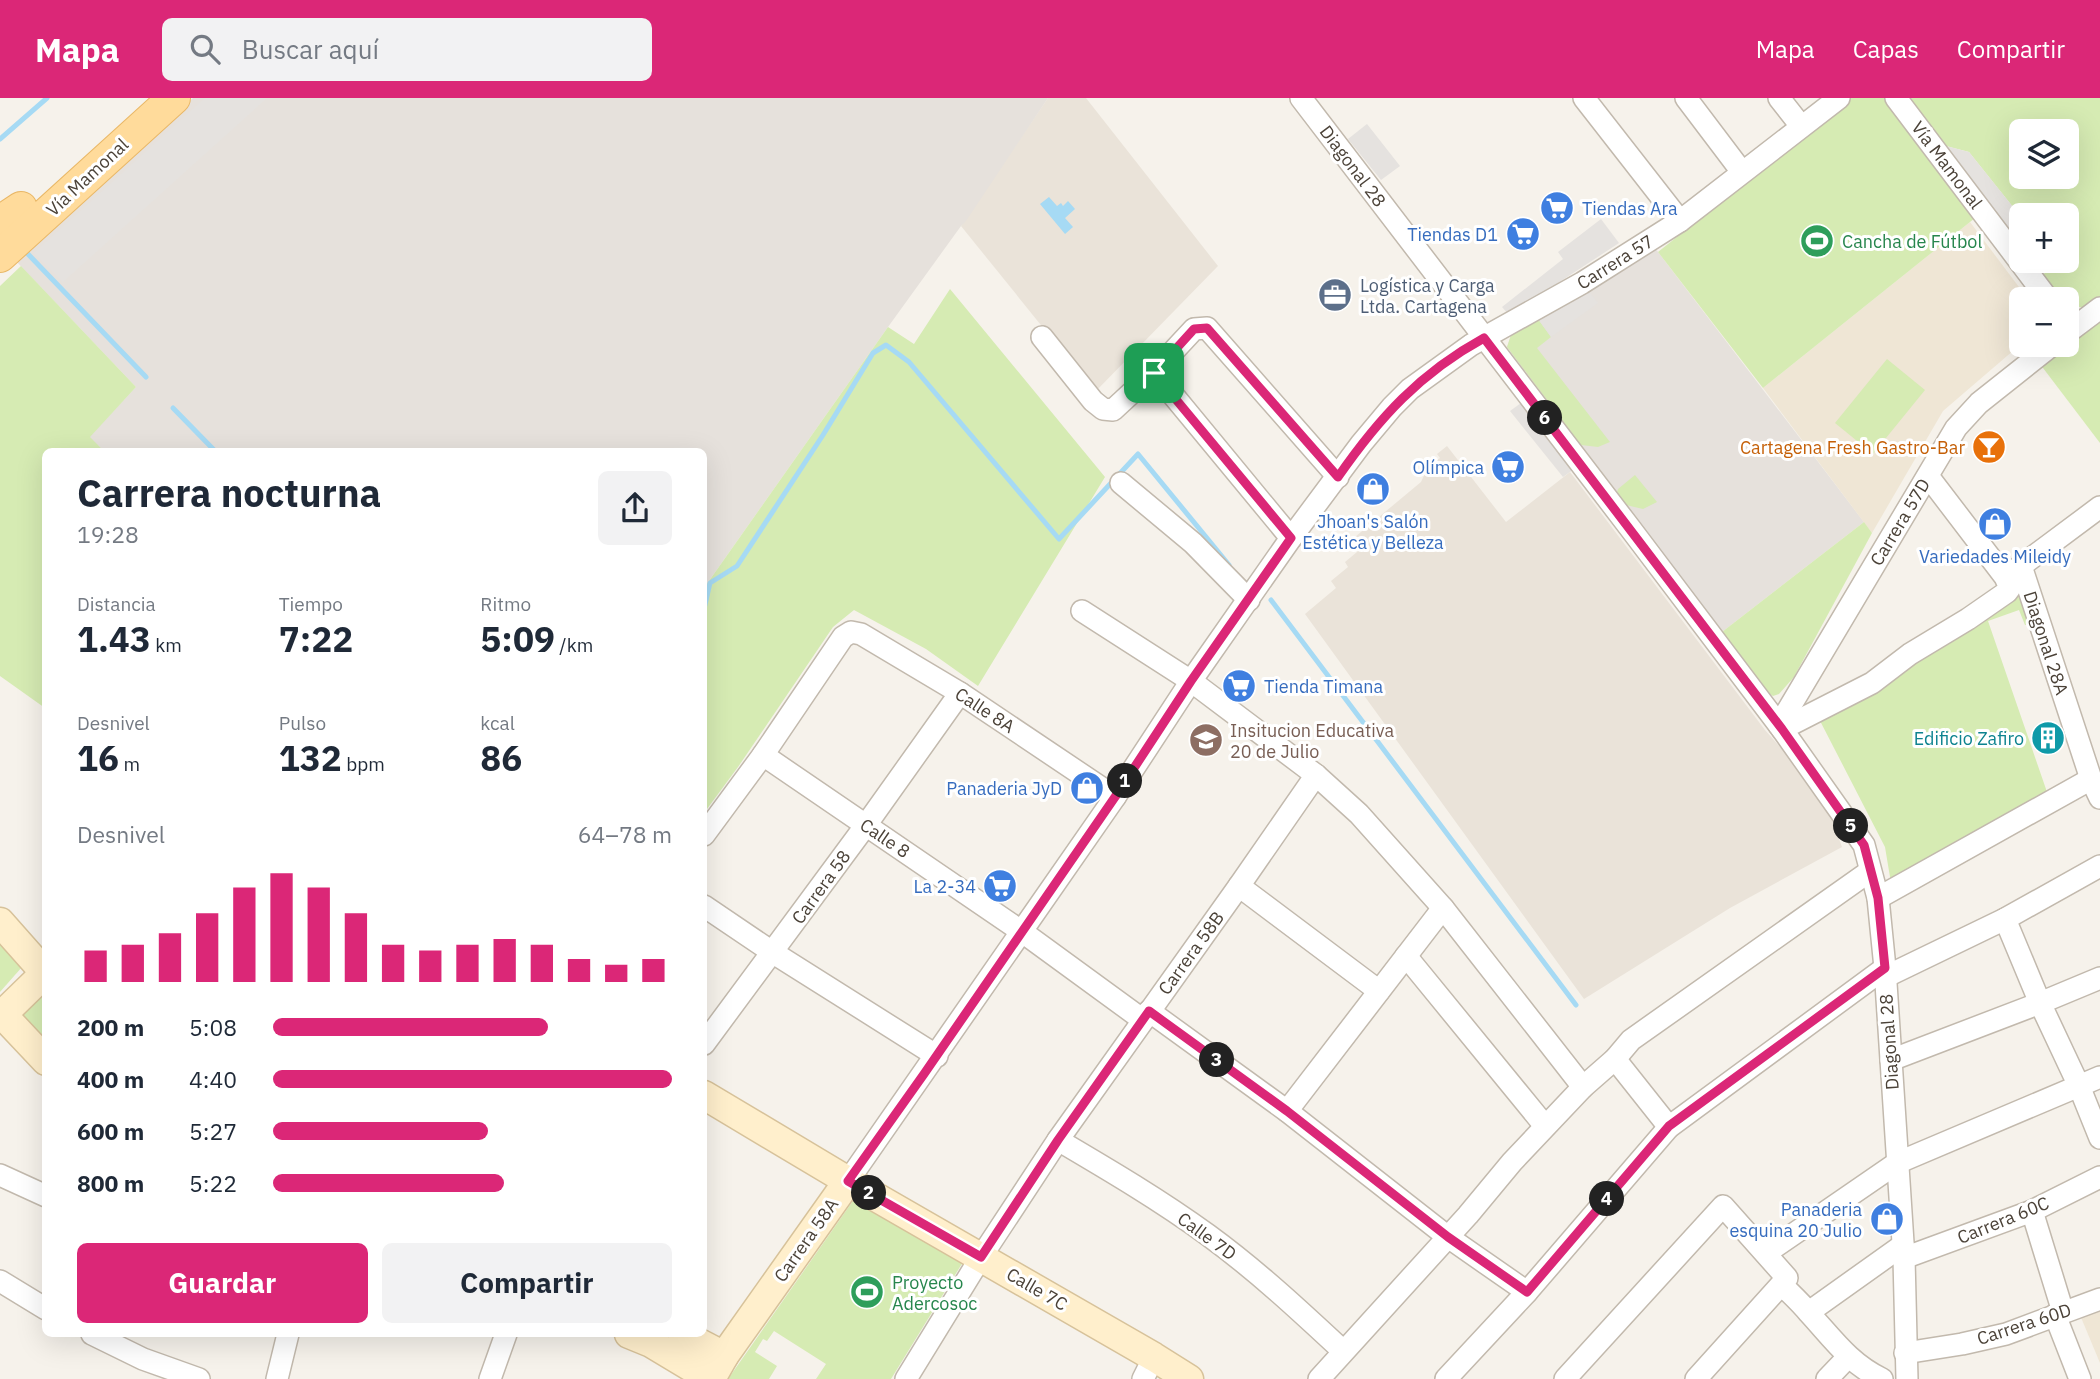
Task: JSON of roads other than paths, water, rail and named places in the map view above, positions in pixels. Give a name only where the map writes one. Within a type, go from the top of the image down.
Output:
[{"type":"main road","name":"Vía Mamonal","points":[[0,256],[13,222],[142,98]]},
{"type":"main road","name":"Vía Mamonal","points":[[13,222],[174,98]]},
{"type":"main road","points":[[0,265],[13,222]]},
{"type":"street","name":"Diagonal 28","points":[[1301,98],[1639,538],[1864,845],[1878,898],[1885,972],[1903,1252],[1907,1379]]},
{"type":"street","points":[[1584,98],[1680,221]]},
{"type":"street","points":[[1686,98],[1742,172]]},
{"type":"street","points":[[1779,98],[1801,126]]},
{"type":"street","name":"Carrera 57","points":[[1484,338],[1582,283],[1680,221],[1839,98]]},
{"type":"street","name":"Vía Mamonal","points":[[1896,98],[2039,287]]},
{"type":"street","points":[[2079,322],[2100,308]]},
{"type":"street","points":[[1042,337],[1093,401],[1103,409],[1113,410],[1154,373],[1194,329],[1207,328],[1338,477]]},
{"type":"street","name":"Carrera 58A","points":[[716,1371],[937,1056],[1291,538],[1392,407],[1456,355],[1484,338]]},
{"type":"street","name":"Carrera 57D","points":[[1780,727],[1945,444],[1967,415],[2037,357]]},
{"type":"street","points":[[1154,373],[1291,538]]},
{"type":"street","name":"Diagonal 28A","points":[[1928,476],[2013,572],[2095,789]]},
{"type":"street","points":[[1121,484],[1172,523],[1249,600]]},
{"type":"street","points":[[1780,727],[1872,683],[1910,654],[1968,619],[2007,592],[2013,572],[2100,507]]},
{"type":"street","points":[[1082,611],[1191,681],[1316,775],[1359,814],[1443,908],[1583,1087]]},
{"type":"street","name":"Calle 8A","points":[[763,755],[843,637],[851,632],[861,634],[960,693],[1115,797]]},
{"type":"street","name":"Carrera 58","points":[[707,1040],[960,693]]},
{"type":"street","points":[[707,831],[763,755]]},
{"type":"street","name":"Calle 8","points":[[763,755],[1287,1111],[1448,1237],[1527,1292]]},
{"type":"street","name":"Carrera 58B","points":[[909,1378],[981,1257],[1058,1140],[1316,775]]},
{"type":"street","points":[[1878,898],[2095,789]]},
{"type":"street","points":[[1446,1379],[1527,1292],[1669,1126],[1885,972],[2005,919],[2100,866]]},
{"type":"street","points":[[1319,1379],[1545,1126],[1615,1059],[1631,1040],[1870,871]]},
{"type":"street","points":[[1239,886],[1379,991]]},
{"type":"street","points":[[707,908],[937,1056]]},
{"type":"street","points":[[1287,1111],[1443,908]]},
{"type":"street","points":[[2005,919],[2100,1138]]},
{"type":"street","points":[[0,922],[42,967]]},
{"type":"street","points":[[1406,956],[1545,1126]]},
{"type":"street","points":[[42,971],[1,1014],[42,1057]]},
{"type":"street","points":[[1891,1060],[2100,978]]},
{"type":"street","points":[[1615,1059],[1669,1126]]},
{"type":"street","points":[[1766,1253],[1897,1163],[2100,1077]]},
{"type":"street","name":"Calle 7C","points":[[707,1096],[981,1257],[1149,1368],[1189,1379]]},
{"type":"street","name":"Calle 7D","points":[[1058,1140],[1135,1185],[1208,1235],[1278,1290],[1343,1350]]},
{"type":"street","points":[[0,1175],[42,1194]]},
{"type":"street","name":"Carrera 60C","points":[[1809,1312],[1903,1252],[2032,1211],[2100,1177]]},
{"type":"street","points":[[1565,1379],[1723,1206],[1787,1278],[1696,1379]]},
{"type":"street","points":[[2032,1211],[2059,1314],[2080,1379]]},
{"type":"street","points":[[0,1280],[42,1306]]},
{"type":"street","points":[[1782,1285],[1848,1357],[1865,1371],[1882,1379]]},
{"type":"street","name":"Carrera 60D","points":[[1905,1353],[2007,1334],[2100,1299]]},
{"type":"street","points":[[98,1337],[143,1359],[199,1379]]},
{"type":"street","points":[[277,1379],[287,1337]]},
{"type":"street","points":[[490,1379],[505,1337]]},
{"type":"street","points":[[636,1337],[716,1371]]},
{"type":"street","points":[[685,1337],[716,1371]]},
{"type":"street","points":[[1827,1379],[1848,1357]]},
{"type":"water","points":[[1049,197],[1057,206],[1061,203],[1063,206],[1068,201],[1075,209],[1065,218],[1073,227],[1065,234],[1040,204]]},
{"type":"waterway","points":[[0,139],[47,98]]},
{"type":"waterway","points":[[27,253],[146,377]]},
{"type":"waterway","points":[[707,596],[710,583],[737,566],[873,353],[886,345],[909,362],[1059,539],[1138,454],[1229,565]]},
{"type":"waterway","points":[[173,408],[212,448]]},
{"type":"waterway","points":[[1271,600],[1576,1005]]},
{"type":"place","name":"Tiendas Ara","points":[[1557,208]]},
{"type":"place","name":"Tiendas D1","points":[[1523,234]]},
{"type":"place","name":"Cancha de Fútbol","points":[[1817,241]]},
{"type":"place","name":"Logística y Carga Ltda. Cartagena","points":[[1335,295]]},
{"type":"place","name":"Cartagena Fresh Gastro-Bar","points":[[1989,447]]},
{"type":"place","name":"Olímpica","points":[[1508,467]]},
{"type":"place","name":"Jhoan's Salón Estética y Belleza","points":[[1373,489]]},
{"type":"place","name":"Variedades Mileidy","points":[[1995,524]]},
{"type":"place","name":"Tienda Timana","points":[[1239,686]]},
{"type":"place","name":"Edificio Zafiro","points":[[2048,738]]},
{"type":"place","name":"Insitucion Educativa 20 de Julio","points":[[1206,740]]},
{"type":"place","name":"Panaderia JyD","points":[[1087,788]]},
{"type":"place","name":"La 2-34","points":[[1000,886]]},
{"type":"place","name":"Panaderia esquina 20 Julio","points":[[1887,1219]]},
{"type":"place","name":"Proyecto Adercosoc","points":[[867,1292]]}]
